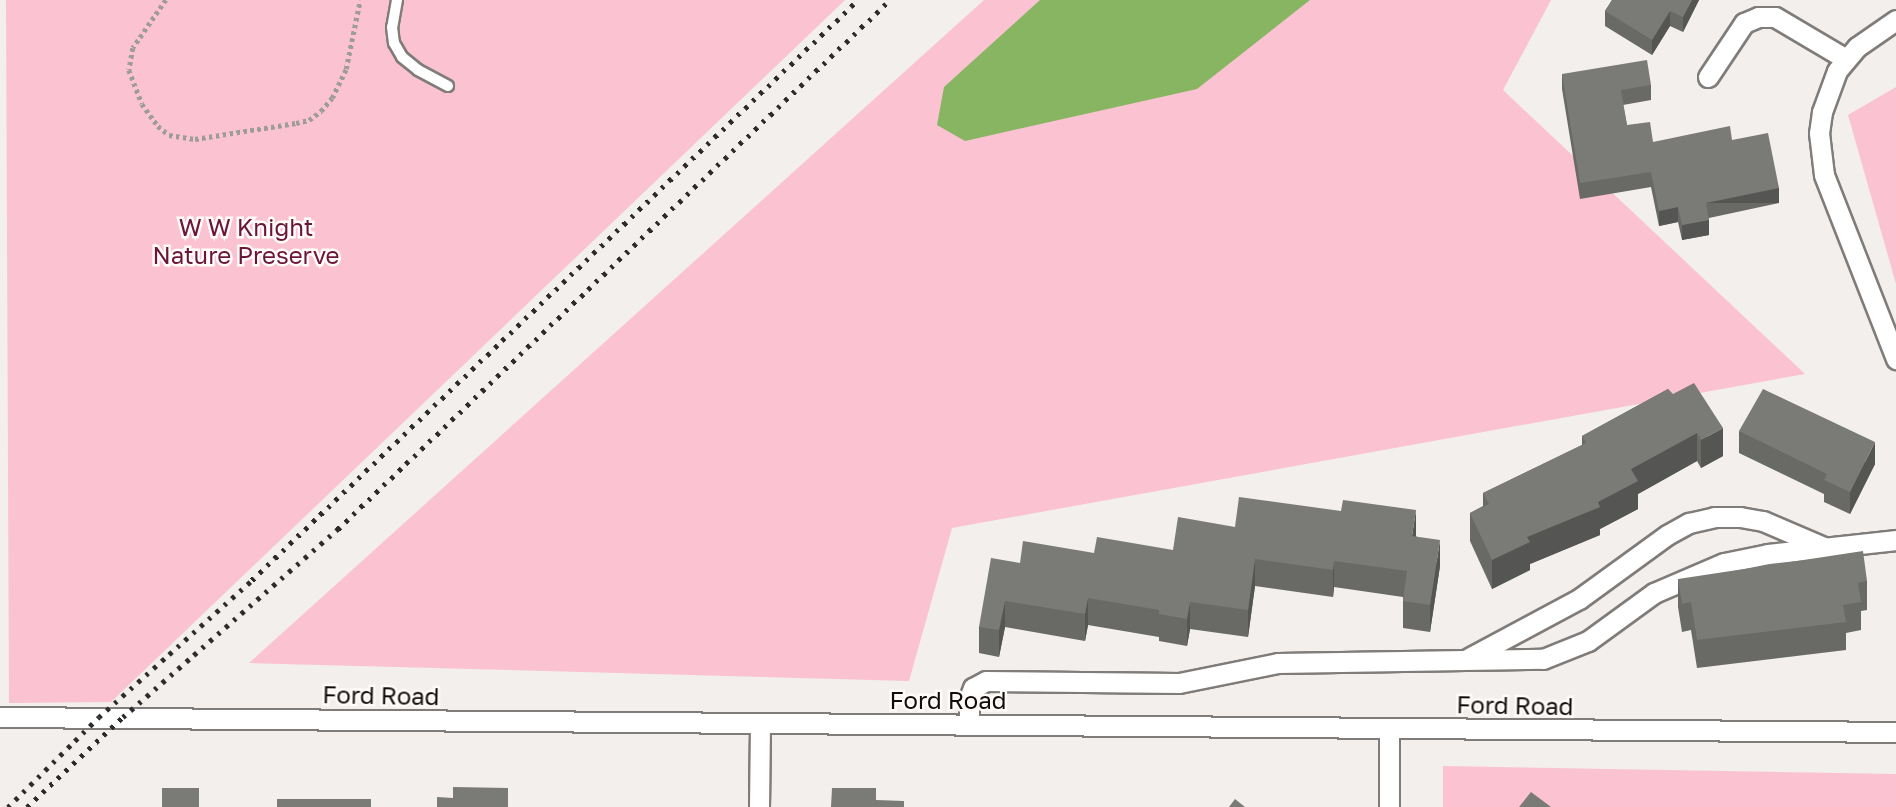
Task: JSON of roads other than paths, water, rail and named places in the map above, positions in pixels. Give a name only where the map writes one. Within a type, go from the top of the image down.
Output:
[{"type":"street","points":[[1709,77],[1744,23],[1759,17],[1775,18],[1846,59]]},
{"type":"street","points":[[1896,20],[1877,30],[1836,71],[1822,112],[1820,155],[1836,208],[1896,359]]},
{"type":"street","points":[[1465,660],[1579,600],[1667,535],[1689,523],[1714,517],[1740,517],[1763,521],[1826,548]]},
{"type":"street","points":[[969,725],[969,698],[973,688],[986,681],[1179,683],[1278,663],[1543,659],[1588,641],[1654,593],[1724,563],[1896,540]]},
{"type":"street","name":"Ford Road","points":[[0,717],[1896,732]]},
{"type":"street","points":[[759,807],[760,723]]},
{"type":"street","points":[[1389,728],[1389,807]]},
{"type":"lane","points":[[397,0],[392,27],[394,43],[402,57],[418,70],[449,86]]},
{"type":"railway","points":[[8,807],[99,717],[252,580],[858,0]]},
{"type":"railway","points":[[27,807],[123,717],[338,529],[890,0]]},
{"type":"park label","name":"W W Knight Nature Preserve","points":[[246,241]]}]
